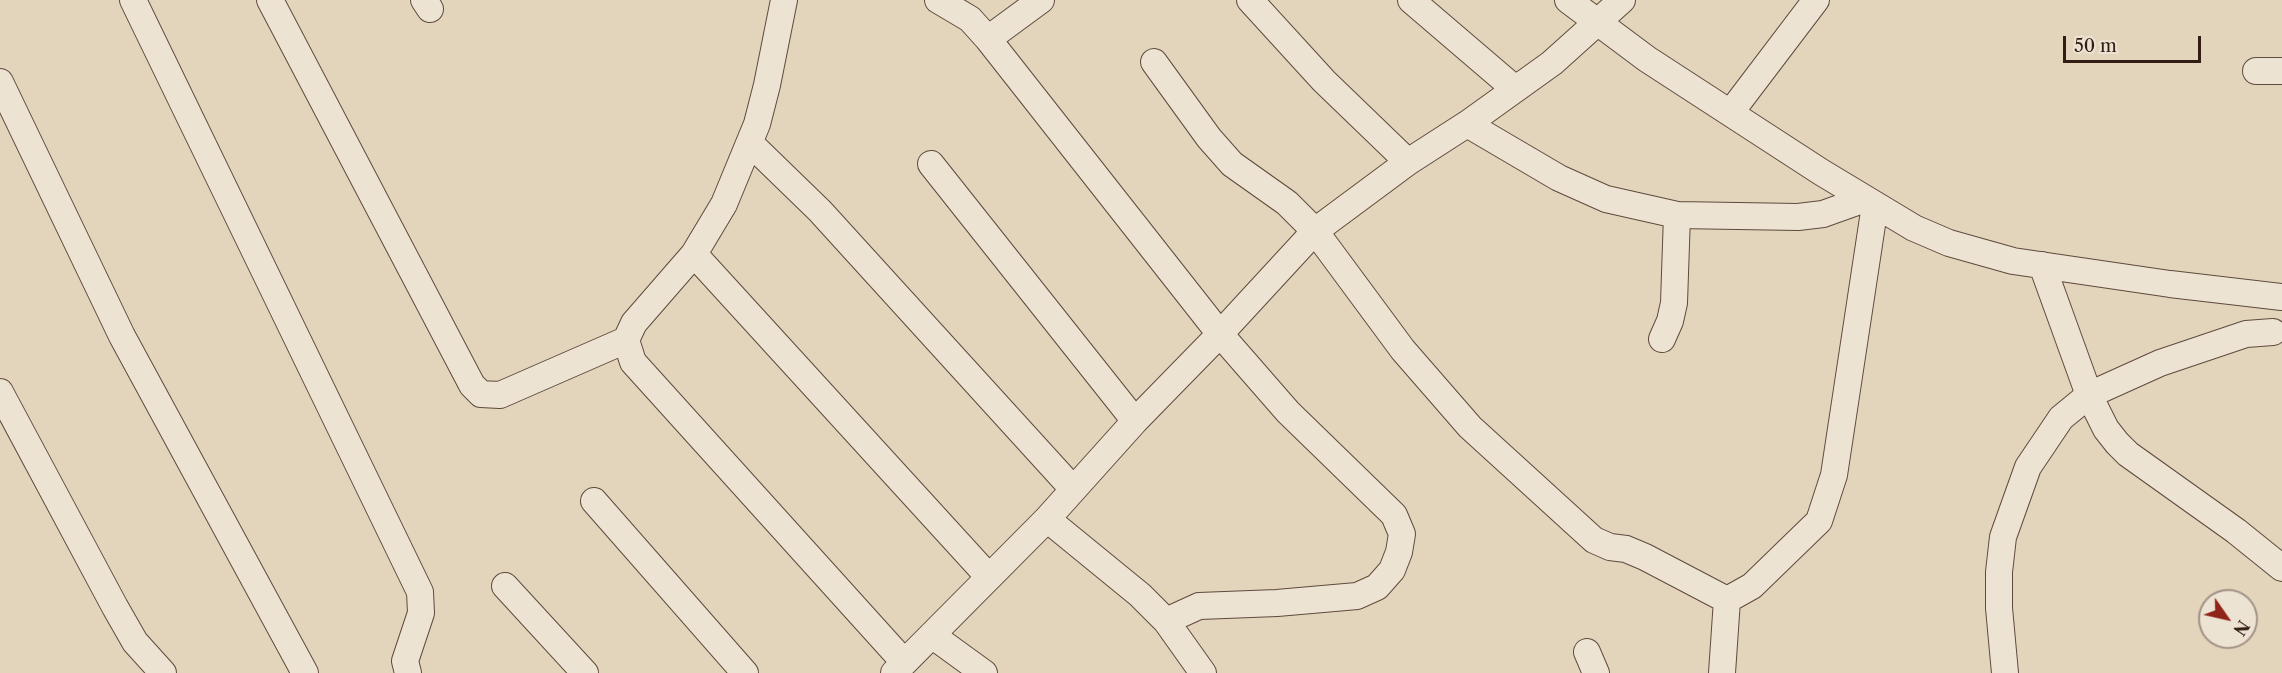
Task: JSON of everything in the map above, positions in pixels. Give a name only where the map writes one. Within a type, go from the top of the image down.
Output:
[{"type":"street","points":[[133,0],[420,592],[421,613],[405,660],[408,673]]},
{"type":"street","points":[[270,0],[472,385],[481,394],[500,395],[626,340],[634,323],[694,254],[724,204],[751,144],[767,85],[784,0]]},
{"type":"street","points":[[792,0],[805,0]]},
{"type":"street","points":[[938,0],[970,19],[988,39],[1220,334],[1288,412],[1394,515],[1402,534],[1399,552],[1392,570],[1377,587],[1357,596],[1277,603],[1199,606],[1166,621]]},
{"type":"street","points":[[988,39],[1041,0]]},
{"type":"street","points":[[1250,0],[1316,73],[1408,162]]},
{"type":"street","points":[[1411,0],[1515,89]]},
{"type":"street","points":[[1568,0],[1684,84],[1870,202],[1914,228],[1949,243],[2013,261],[2281,297],[2277,334],[2246,334],[2160,363],[2089,395],[2061,418],[2028,467],[2003,537],[1999,608],[2004,673]]},
{"type":"street","points":[[626,340],[633,362],[899,668],[1047,519],[1135,421],[1220,334],[1315,231],[1408,162],[1467,124],[1552,63],[1622,0]]},
{"type":"street","points":[[1731,112],[1816,0]]},
{"type":"street","points":[[1154,62],[1209,138],[1232,164],[1287,202],[1315,231],[1403,350],[1470,427],[1594,540],[1645,557],[1727,600]]},
{"type":"street","points":[[2256,71],[2282,70]]},
{"type":"street","points":[[0,82],[122,336],[305,673]]},
{"type":"street","points":[[1467,124],[1559,178],[1606,199],[1677,215],[1798,217],[1823,214],[1870,202]]},
{"type":"street","points":[[751,144],[820,211],[1074,489]]},
{"type":"street","points":[[931,164],[1135,421]]},
{"type":"street","points":[[1727,600],[1752,586],[1819,521],[1834,475],[1870,202]]},
{"type":"street","points":[[1662,339],[1670,321],[1674,303],[1677,215]]},
{"type":"street","points":[[694,254],[988,576]]},
{"type":"street","points":[[2042,265],[2089,395],[2106,429],[2128,454],[2236,531],[2282,568]]},
{"type":"street","points":[[0,392],[135,642],[163,673]]},
{"type":"street","points":[[594,501],[745,673]]},
{"type":"street","points":[[1047,519],[1140,596],[1166,621],[1203,673]]},
{"type":"street","points":[[505,585],[585,673]]},
{"type":"street","points":[[1722,673],[1727,600]]},
{"type":"street","points":[[933,636],[984,673]]}]
